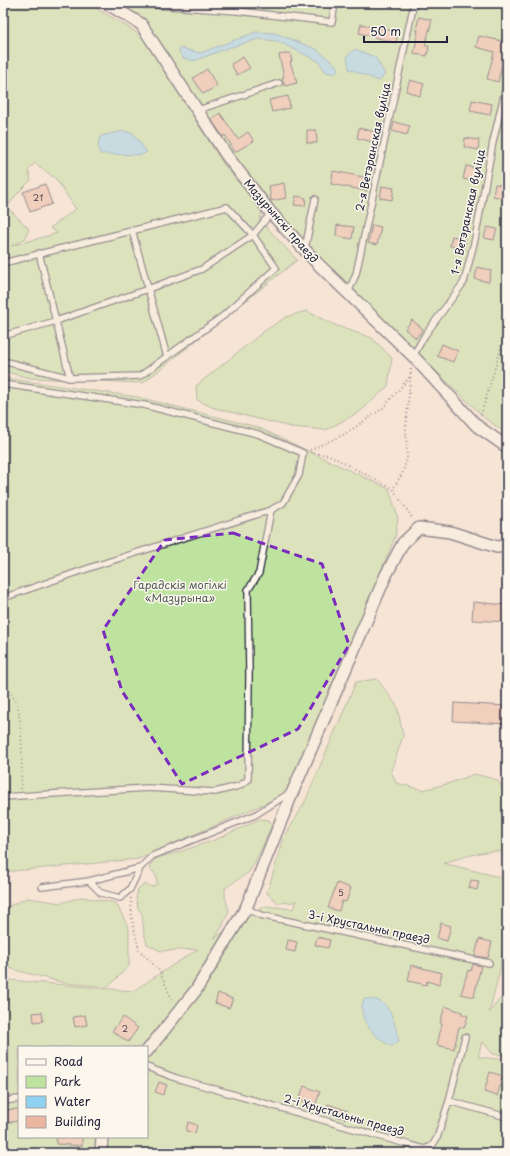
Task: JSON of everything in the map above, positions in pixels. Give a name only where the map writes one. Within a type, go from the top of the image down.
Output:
[{"type":"street","name":"Мазурынскі праезд","points":[[106,3],[126,6],[141,24],[227,156],[271,213],[348,294],[414,356],[477,426],[507,447]]},
{"type":"street","points":[[148,1050],[196,990],[246,908],[293,791],[386,575],[402,543],[419,528],[450,532],[497,547],[507,546]]},
{"type":"street","points":[[101,1153],[102,1138]]},
{"type":"lane","points":[[238,11],[239,3]]},
{"type":"lane","points":[[126,6],[238,11],[332,22],[335,3]]},
{"type":"lane","name":"2-я Ветэранская вуліца","points":[[348,294],[356,274],[414,3]]},
{"type":"lane","name":"1-я Ветэранская вуліца","points":[[414,356],[425,335],[464,282],[475,239],[493,142],[507,82]]},
{"type":"lane","points":[[198,110],[279,83]]},
{"type":"lane","points":[[305,250],[315,199]]},
{"type":"lane","points":[[3,263],[226,208],[253,235],[276,268],[223,316],[140,376],[70,378],[3,361]]},
{"type":"lane","points":[[3,336],[56,321],[202,269],[253,235],[271,213]]},
{"type":"lane","points":[[132,230],[167,357]]},
{"type":"lane","points":[[39,253],[70,378]]},
{"type":"lane","points":[[3,384],[144,405],[258,434],[303,453],[299,475],[282,503],[271,510],[95,566],[3,598]]},
{"type":"lane","points":[[3,797],[148,788],[215,792],[239,786],[248,780],[248,590],[259,573],[271,510]]},
{"type":"lane","points":[[89,881],[101,893],[120,898],[130,889],[140,868],[152,856],[255,815],[293,791]]},
{"type":"lane","points":[[42,887],[89,881],[140,868]]},
{"type":"lane","name":"3-і Хрустальны праезд","points":[[246,908],[260,915],[489,962]]},
{"type":"lane","points":[[464,1037],[449,1101],[507,1117]]},
{"type":"lane","name":"2-і Хрустальны праезд","points":[[148,1067],[176,1078],[424,1149],[432,1146],[437,1138],[449,1101]]},
{"type":"lane","points":[[3,1101],[18,1100]]},
{"type":"path","points":[[477,426],[498,362],[507,328]]},
{"type":"path","points":[[393,489],[403,472],[407,458],[406,428],[410,377],[414,356]]},
{"type":"path","points":[[303,453],[345,434],[382,409],[410,377]]},
{"type":"path","points":[[303,453],[329,455],[393,489],[419,528]]},
{"type":"path","points":[[3,671],[4,681],[18,707],[22,763],[21,796]]},
{"type":"path","points":[[130,889],[132,920],[139,950],[159,970],[178,1012]]},
{"type":"highlighted area","points":[[233,533],[322,564],[349,645],[298,729],[182,784],[122,691],[103,630],[165,540]]},
{"type":"green space","points":[[3,3],[87,3],[144,38],[224,165],[262,211],[260,220],[297,260],[143,383],[31,378],[3,371]],"holes":[[[35,163],[56,179],[76,209],[50,228],[58,233],[11,246],[25,239],[29,229],[7,207],[16,195],[31,180],[28,170]]]},
{"type":"green space","points":[[118,3],[507,3],[507,434],[486,419],[355,296],[273,209],[229,154],[127,9]]},
{"type":"green space","points":[[306,311],[337,326],[372,338],[392,358],[388,386],[361,411],[326,430],[291,427],[214,408],[197,400],[196,386],[263,332],[286,317]]},
{"type":"green space","name":"Гарадскія могілкі «Мазурына»","points":[[3,378],[137,397],[257,427],[389,489],[398,518],[395,537],[289,793],[138,859],[3,872]]},
{"type":"green space","points":[[377,679],[397,706],[403,736],[391,771],[396,783],[423,790],[447,784],[475,774],[497,780],[507,794],[507,852],[484,852],[443,863],[507,879],[507,912],[500,969],[489,1013],[499,1000],[507,993],[507,1055],[493,1054],[482,1041],[478,1057],[507,1060],[507,1153],[3,1153],[3,979],[133,991],[198,949],[161,951],[147,944],[142,914],[138,908],[136,898],[138,889],[145,884],[152,887],[157,884],[156,875],[149,866],[157,858],[215,840],[260,819],[269,820],[272,825],[249,872],[225,888],[225,897],[229,911],[222,927],[214,938],[265,906],[293,909],[296,900],[294,902],[278,903],[267,893],[284,838],[304,804],[356,682]]},
{"type":"green space","points":[[82,897],[116,903],[129,929],[129,966],[108,987],[65,983],[3,966],[3,910],[5,908],[27,898],[61,903]]},
{"type":"water","points":[[256,32],[275,33],[316,49],[336,65],[338,70],[334,74],[326,72],[318,61],[277,41],[259,39],[228,48],[194,61],[183,58],[179,52],[180,48],[200,53]]},
{"type":"water","points":[[355,49],[375,57],[385,74],[379,81],[349,69],[347,56]]},
{"type":"water","points":[[123,131],[133,133],[147,152],[141,155],[100,154],[98,144],[101,136]]},
{"type":"water","points":[[364,999],[377,1000],[389,1011],[399,1041],[392,1046],[374,1034],[365,1021],[362,1014]]},
{"type":"building","points":[[419,17],[432,20],[425,46],[429,46],[427,56],[414,54],[418,30],[416,30]]},
{"type":"building","points":[[361,24],[398,32],[396,43],[359,33]]},
{"type":"building","points":[[479,36],[507,42],[498,82],[487,79],[494,52],[476,47]]},
{"type":"building","points":[[290,53],[292,61],[290,62],[297,83],[285,86],[282,78],[284,77],[279,55]]},
{"type":"building","points":[[243,57],[250,68],[237,75],[231,64]]},
{"type":"building","points":[[207,69],[217,86],[203,94],[193,78]]},
{"type":"building","points":[[410,80],[424,84],[420,96],[406,91]]},
{"type":"building","points":[[288,96],[290,108],[272,112],[269,100]]},
{"type":"building","points":[[472,100],[492,104],[490,115],[470,111]]},
{"type":"building","points":[[220,113],[238,139],[248,132],[254,141],[235,152],[225,135],[223,137],[211,119]]},
{"type":"building","points":[[394,122],[410,126],[407,135],[392,131]]},
{"type":"building","points":[[359,128],[376,132],[373,142],[357,138]]},
{"type":"building","points":[[307,130],[316,130],[317,143],[307,143]]},
{"type":"building","points":[[465,138],[479,140],[478,150],[464,147]]},
{"type":"building","points":[[466,166],[476,168],[472,181],[463,179]]},
{"type":"building","points":[[333,171],[369,178],[367,191],[331,184]]},
{"type":"building","points":[[284,183],[286,198],[271,201],[269,186]]},
{"type":"building","points":[[45,184],[52,204],[30,212],[23,192]]},
{"type":"building","points":[[495,184],[506,186],[503,198],[493,196]]},
{"type":"building","points":[[382,186],[394,188],[392,200],[380,198]]},
{"type":"building","points":[[296,196],[306,198],[305,206],[294,205]]},
{"type":"building","points":[[337,225],[354,227],[352,239],[336,236]]},
{"type":"building","points":[[372,225],[381,227],[377,245],[368,243]]},
{"type":"building","points":[[487,227],[497,229],[494,240],[484,238]]},
{"type":"building","points":[[452,236],[466,239],[464,249],[450,246]]},
{"type":"building","points":[[477,267],[491,270],[489,282],[475,279]]},
{"type":"building","points":[[412,320],[423,329],[416,338],[405,329]]},
{"type":"building","points":[[442,344],[458,351],[453,362],[437,356]]},
{"type":"building","points":[[473,602],[507,605],[507,622],[472,620]]},
{"type":"building","points":[[454,703],[507,706],[507,724],[453,721]]},
{"type":"building","points":[[471,880],[479,881],[477,890],[469,888]]},
{"type":"building","points":[[337,883],[351,888],[346,902],[342,901],[339,911],[328,908]]},
{"type":"building","points":[[441,923],[451,926],[447,941],[437,938]]},
{"type":"building","points":[[317,937],[330,940],[328,948],[315,945]]},
{"type":"building","points":[[479,939],[492,942],[488,958],[475,956]]},
{"type":"building","points":[[288,940],[297,942],[295,952],[286,950]]},
{"type":"building","points":[[473,964],[481,966],[474,997],[461,994],[468,970],[471,971]]},
{"type":"building","points":[[411,965],[442,973],[439,985],[427,981],[426,985],[408,981]]},
{"type":"building","points":[[218,993],[233,999],[229,1008],[215,1003]]},
{"type":"building","points":[[445,1006],[462,1012],[462,1014],[468,1016],[464,1028],[459,1027],[454,1049],[437,1045],[442,1024],[440,1023]]},
{"type":"building","points":[[42,1012],[43,1021],[34,1022],[33,1013]]},
{"type":"building","points":[[85,1015],[87,1025],[75,1027],[73,1017]]},
{"type":"building","points":[[123,1017],[138,1028],[128,1042],[112,1031]]},
{"type":"building","points":[[490,1072],[503,1076],[497,1096],[484,1092]]},
{"type":"building","points":[[159,1082],[167,1085],[163,1095],[155,1092]]},
{"type":"building","points":[[304,1086],[320,1092],[315,1106],[299,1100]]},
{"type":"building","points":[[328,1104],[348,1111],[345,1119],[325,1112]]},
{"type":"building","points":[[18,1109],[18,1121],[3,1123],[3,1110]]},
{"type":"building","points":[[188,1122],[197,1125],[195,1133],[186,1131]]},
{"type":"building","points":[[56,1138],[82,1138],[82,1146],[56,1144]]}]
